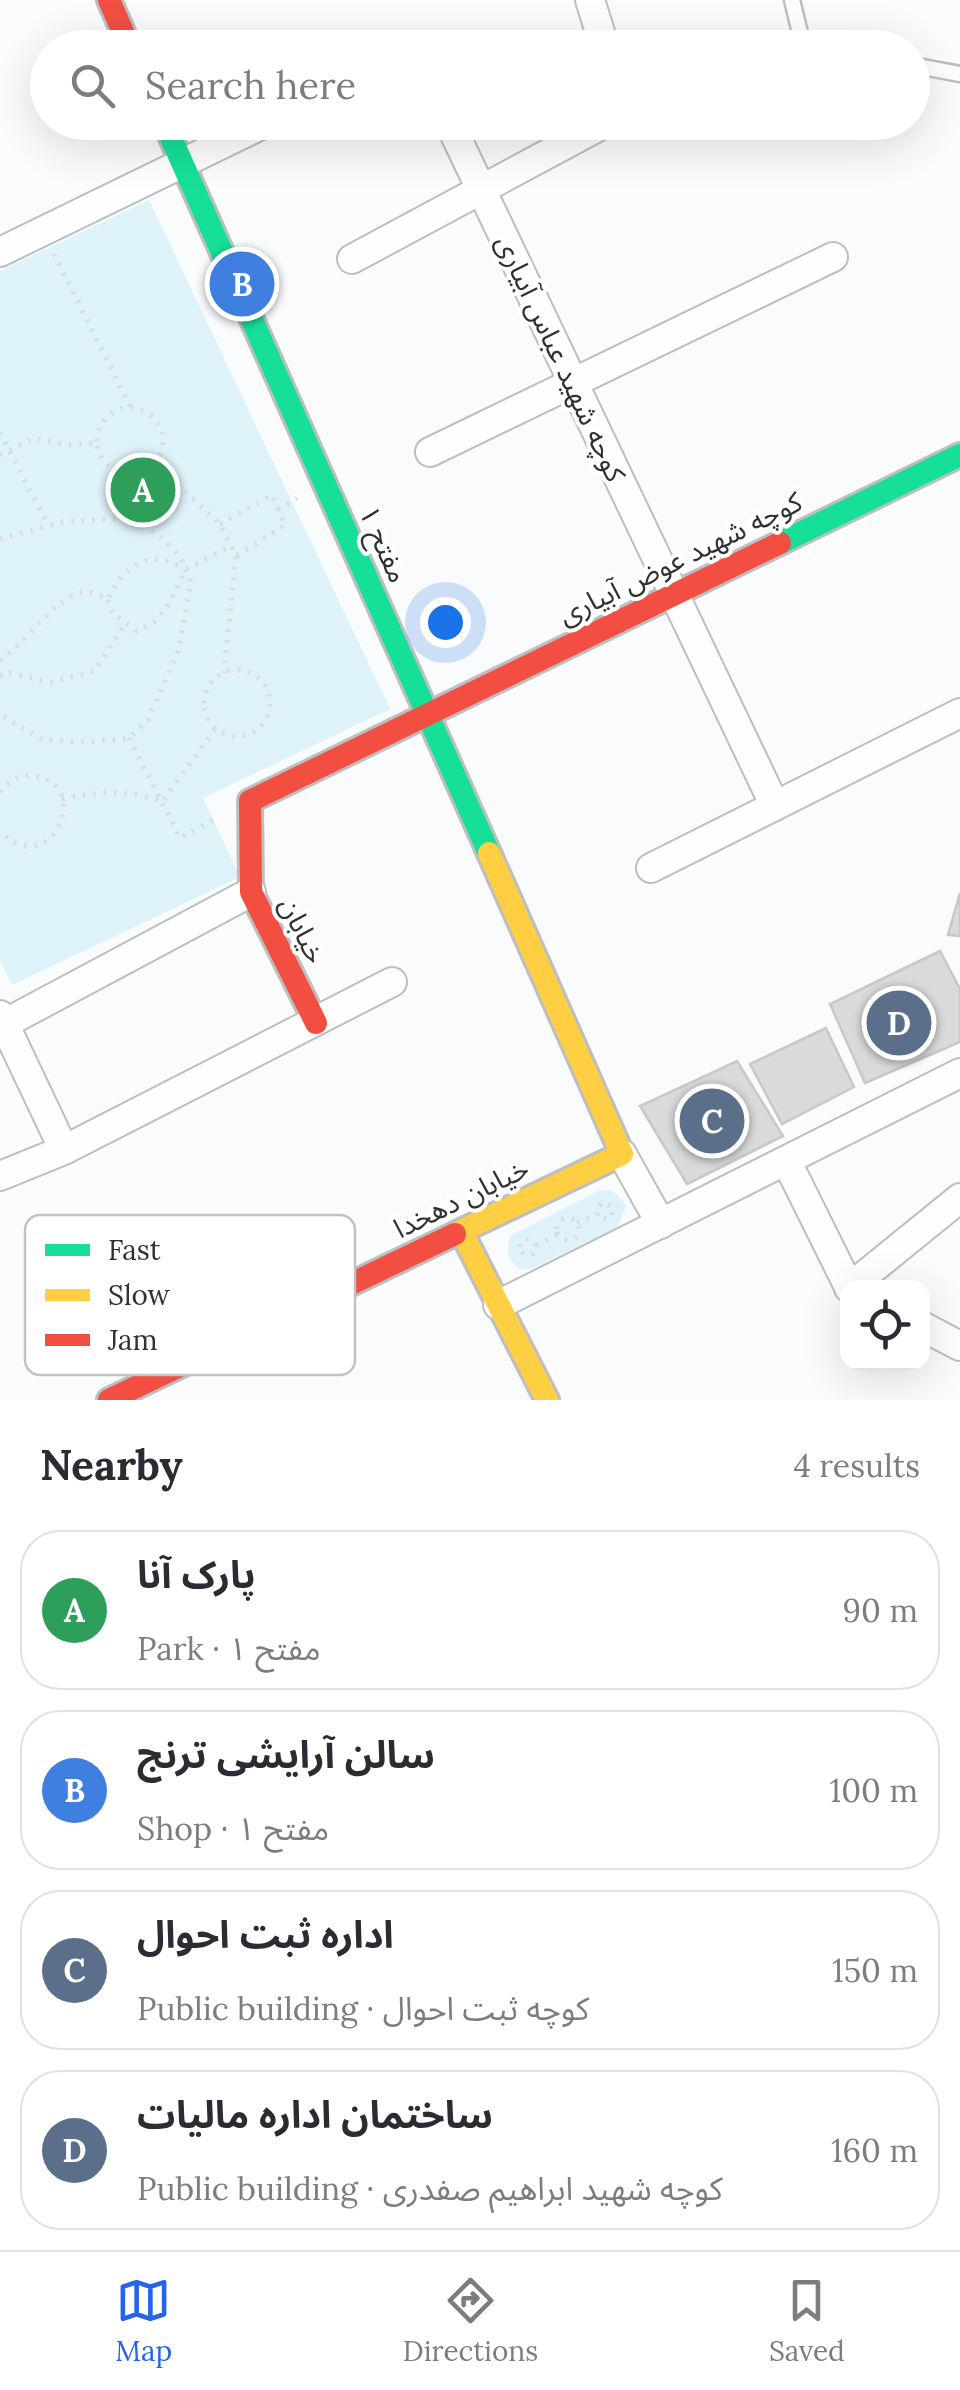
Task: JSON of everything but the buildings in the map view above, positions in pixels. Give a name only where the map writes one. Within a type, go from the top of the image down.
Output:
[{"type":"street","points":[[109,0],[122,30]]},
{"type":"street","points":[[590,0],[599,30]]},
{"type":"street","name":"مفتح ۱","points":[[172,140],[622,1154]]},
{"type":"street","points":[[0,252],[231,140]]},
{"type":"street","name":"کوچه شهید عباس آبیاری","points":[[457,140],[775,806]]},
{"type":"street","points":[[352,258],[573,140]]},
{"type":"street","points":[[430,452],[833,257]]},
{"type":"street","name":"کوچه شهید عوض آبیاری","points":[[250,800],[960,455]]},
{"type":"street","points":[[650,868],[960,713]]},
{"type":"street","name":"خیابان","points":[[250,800],[251,892],[316,1022]]},
{"type":"street","points":[[64,1150],[2,1020],[251,892]]},
{"type":"street","points":[[0,1176],[64,1150],[392,982]]},
{"type":"street","points":[[498,1305],[954,1084]]},
{"type":"street","points":[[622,1154],[661,1224]]},
{"type":"street","name":"خیابان دهخدا","points":[[355,1283],[622,1154]]},
{"type":"street","points":[[787,1162],[846,1280]]},
{"type":"street","points":[[858,1280],[960,1198]]},
{"type":"street","points":[[461,1231],[547,1400]]},
{"type":"street","points":[[930,1330],[960,1346]]},
{"type":"street","name":"خیابان دهخدا","points":[[126,1396],[169,1375]]},
{"type":"lane","points":[[792,0],[799,30]]},
{"type":"lane","points":[[930,68],[960,74]]},
{"type":"path","points":[[42,232],[131,408]]},
{"type":"path","points":[[131,408],[142,410],[158,423],[163,444],[154,463],[135,474],[124,473],[106,462],[98,443],[103,422],[111,414],[131,408]]},
{"type":"path","points":[[0,432],[48,525]]},
{"type":"path","points":[[0,455],[36,438],[66,445],[98,443]]},
{"type":"path","points":[[154,463],[220,524],[236,556],[224,673]]},
{"type":"path","points":[[220,524],[272,495],[284,525],[236,556]]},
{"type":"path","points":[[0,540],[48,525],[130,518],[160,535],[182,558],[191,582],[178,652],[148,720],[129,738],[89,742],[43,740],[0,714]]},
{"type":"path","points":[[186,570],[170,561],[148,561],[134,566],[119,576],[108,600],[112,613],[137,631],[154,622],[186,570],[231,546]]},
{"type":"path","points":[[0,660],[12,653],[67,598],[86,592],[108,600]]},
{"type":"path","points":[[0,676],[6,672],[52,682],[95,671],[124,624]]},
{"type":"path","points":[[246,672],[257,677],[270,705],[262,724],[245,736],[215,729],[204,710],[204,698],[215,679],[224,673],[246,672]]},
{"type":"path","points":[[162,802],[215,729]]},
{"type":"path","points":[[129,738],[180,838],[250,800]]},
{"type":"path","points":[[0,792],[12,780],[36,776],[47,780],[62,799],[62,822],[49,839],[39,844],[16,843],[0,830]]},
{"type":"path","points":[[62,799],[102,791],[136,792],[162,802]]},
{"type":"path","points":[[577,1223],[597,1214]]},
{"type":"path","points":[[558,1234],[560,1221],[567,1218],[577,1223]]},
{"type":"path","points":[[558,1234],[563,1239],[573,1239],[578,1234],[577,1223]]},
{"type":"path","points":[[522,1250],[530,1255],[536,1245],[558,1234]]},
{"type":"path","points":[[508,1257],[522,1250],[526,1240],[536,1245]]},
{"type":"shaded area","points":[[149,200],[390,709],[203,798],[240,877],[12,985],[0,961],[0,271]]},
{"type":"shaded area","points":[[606,1190],[614,1192],[626,1205],[618,1227],[533,1268],[521,1270],[510,1260],[510,1236]]},
{"type":"traffic: fast","points":[[172,140],[489,853]]},
{"type":"traffic: fast","points":[[780,543],[960,455]]},
{"type":"traffic: slow","points":[[455,1234],[622,1154],[489,853]]},
{"type":"traffic: slow","points":[[461,1231],[547,1400]]},
{"type":"traffic: jam","points":[[109,0],[122,30]]},
{"type":"traffic: jam","points":[[316,1023],[251,892],[250,801],[780,543]]},
{"type":"traffic: jam","points":[[355,1282],[455,1234]]},
{"type":"traffic: jam","points":[[109,1400],[161,1375]]},
{"type":"place","name":"سالن آرایشی ترنج","points":[[242,284]]},
{"type":"place","name":"پارک آنا","points":[[143,490]]},
{"type":"place","name":"ساختمان اداره مالیات","points":[[899,1023]]},
{"type":"place","name":"اداره ثبت احوال","points":[[712,1121]]}]
